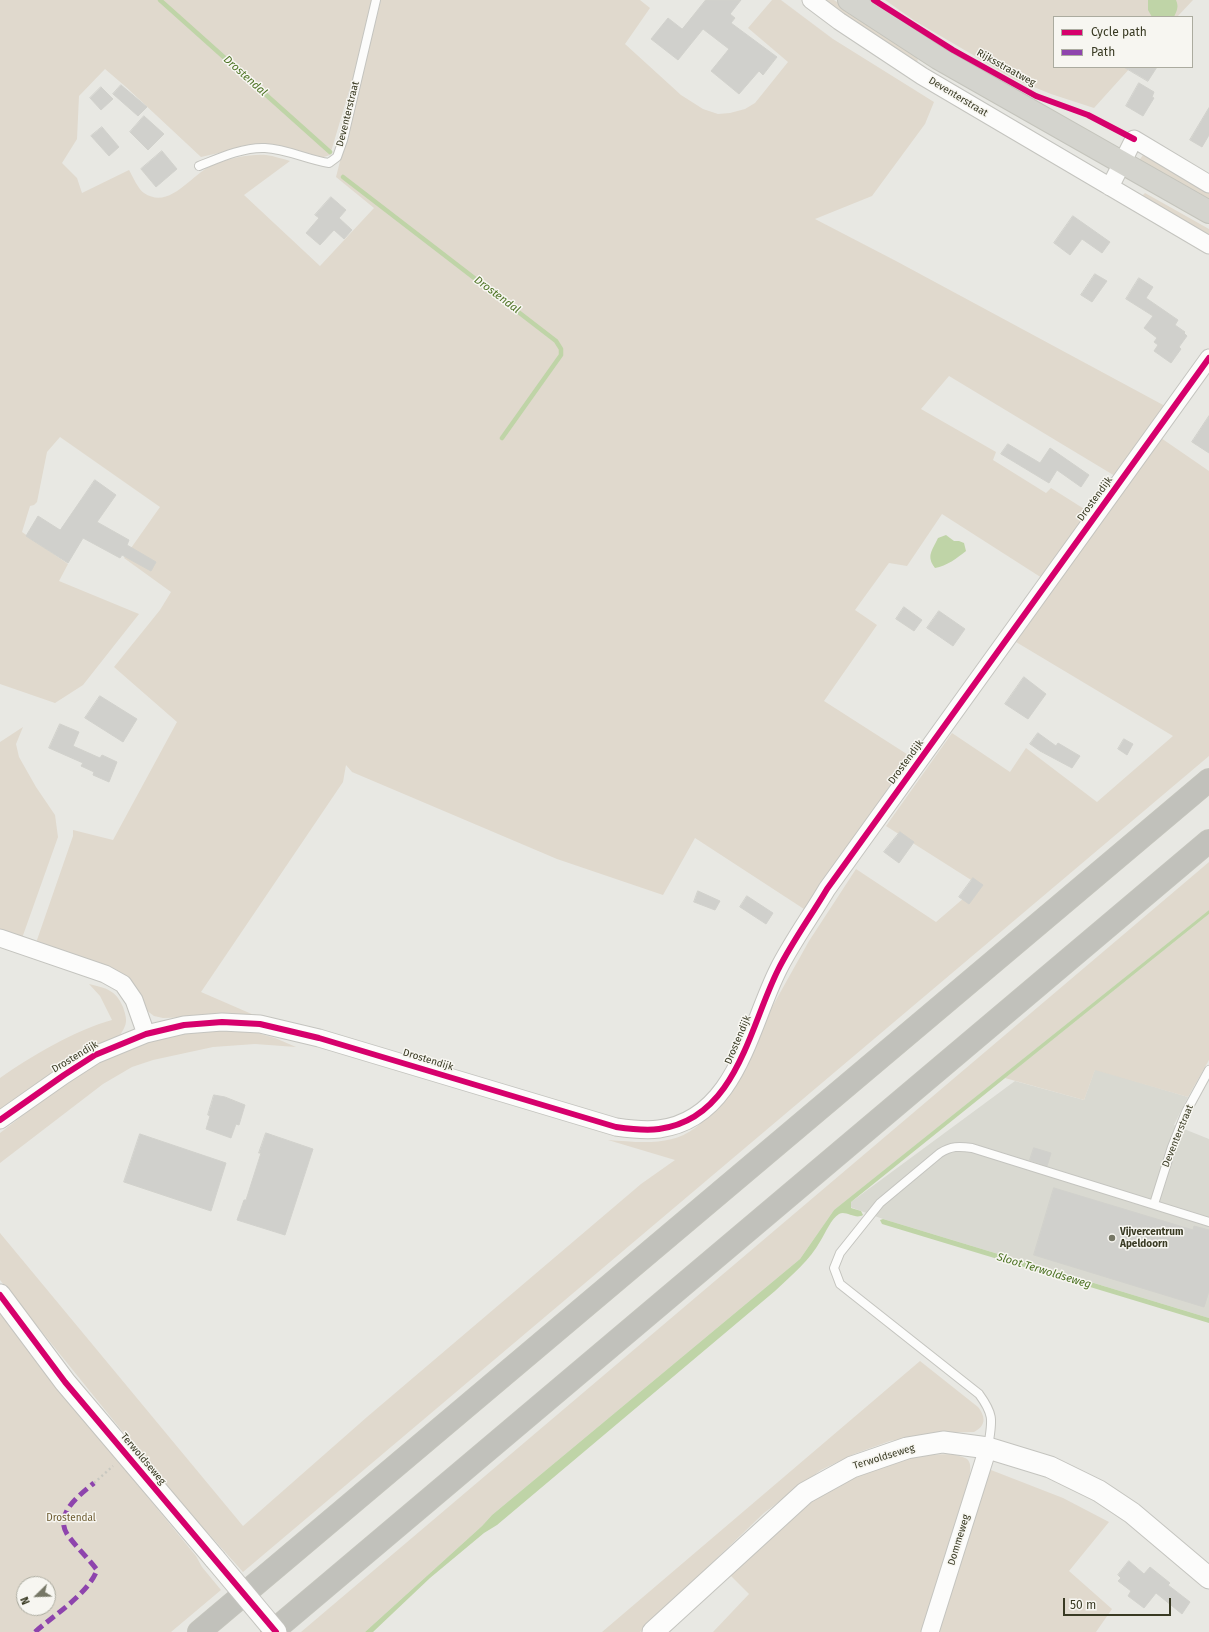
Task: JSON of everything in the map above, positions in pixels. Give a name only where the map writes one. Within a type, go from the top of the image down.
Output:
[{"type":"highway","points":[[199,1632],[1209,780]]},
{"type":"highway","points":[[272,1632],[1209,841]]},
{"type":"main road","points":[[849,0],[938,58],[1209,212]]},
{"type":"street","name":"Deventerstraat","points":[[811,0],[839,21],[922,76],[1209,245]]},
{"type":"street","points":[[1110,187],[1134,139],[1209,184]]},
{"type":"street","name":"Drostendijk","points":[[0,1120],[64,1075],[95,1056],[146,1034],[184,1025],[222,1022],[260,1024],[319,1038],[616,1127],[641,1130],[659,1130],[684,1122],[702,1114],[715,1101],[733,1076],[778,970],[827,890],[1209,358]]},
{"type":"street","points":[[0,938],[105,974],[123,984],[134,1000],[146,1034]]},
{"type":"street","name":"Terwoldseweg","points":[[0,1295],[65,1382],[276,1632]]},
{"type":"street","name":"Terwoldseweg","points":[[653,1632],[805,1493],[852,1467],[907,1448],[943,1442],[988,1448],[1050,1466],[1099,1492],[1132,1514],[1209,1578]]},
{"type":"street","name":"Dommeweg","points":[[930,1632],[988,1448]]},
{"type":"lane","name":"Deventerstraat","points":[[199,166],[226,156],[265,148],[329,163],[337,157],[343,140],[376,0]]},
{"type":"lane","name":"Deventerstraat","points":[[1154,1204],[1174,1140],[1186,1112],[1209,1070]]},
{"type":"lane","points":[[988,1448],[992,1422],[988,1406],[979,1394],[840,1284],[834,1268],[840,1252],[880,1203],[940,1152],[950,1147],[960,1146],[972,1148],[1209,1222]]},
{"type":"path","points":[[94,1483],[126,1454]]},
{"type":"shaded area","points":[[1095,1069],[1188,1097],[1174,1125],[1209,1139],[1209,1318],[883,1219],[850,1207],[851,1202],[1015,1081],[1084,1100]]},
{"type":"green space","points":[[0,0],[373,0],[358,61],[330,155],[312,158],[276,146],[232,150],[201,157],[105,69],[79,96],[77,139],[62,163],[77,178],[82,193],[129,170],[138,186],[144,193],[154,197],[163,197],[172,194],[181,188],[206,168],[227,160],[247,156],[266,155],[290,161],[244,195],[320,266],[374,208],[336,177],[381,0],[640,0],[650,8],[625,44],[681,95],[703,109],[718,114],[730,113],[745,109],[755,103],[788,62],[748,28],[772,0],[781,0],[833,39],[934,102],[925,124],[872,196],[815,219],[1165,406],[1115,476],[949,376],[921,409],[996,452],[993,460],[1046,493],[1051,488],[1089,512],[1042,578],[942,514],[907,566],[889,563],[855,610],[877,625],[824,701],[913,758],[807,911],[695,838],[663,895],[557,859],[352,772],[346,765],[343,782],[201,992],[254,1015],[163,1018],[154,1016],[146,1010],[138,992],[38,947],[37,940],[73,836],[73,830],[113,840],[177,722],[114,667],[160,610],[171,592],[124,558],[160,507],[60,437],[47,452],[37,502],[30,506],[22,532],[68,564],[59,581],[139,614],[83,685],[55,703],[0,684]]},
{"type":"green space","points":[[817,0],[834,0],[918,56],[917,66]]},
{"type":"green space","points":[[885,0],[1193,0],[1178,16],[1053,16],[1053,68],[1130,68],[1094,108],[1051,94],[1014,79],[915,21]]},
{"type":"green space","points":[[1143,155],[1209,192],[1209,203],[1138,162]]},
{"type":"green space","points":[[1145,193],[1209,229],[1209,238],[1140,198]]},
{"type":"green space","points":[[1161,438],[1209,471],[1209,756],[243,1572],[173,1494],[0,1280],[0,1233],[243,1526],[367,1417],[641,1184],[675,1160],[608,1140],[653,1142],[675,1138],[695,1128],[715,1109],[809,941],[856,869],[936,922],[979,885],[886,826],[952,733],[1010,772],[1026,748],[1097,802],[1173,736],[1016,642]]},
{"type":"green space","points":[[23,727],[16,744],[19,757],[36,787],[55,815],[58,837],[21,941],[0,934],[0,742]]},
{"type":"green space","points":[[1209,862],[1209,910],[834,1210],[800,1259],[492,1515],[482,1526],[365,1632],[301,1632]]},
{"type":"green space","points":[[1209,914],[1209,1060],[1188,1097],[1095,1070],[1084,1100],[1005,1078]]},
{"type":"green space","points":[[89,984],[114,993],[120,1001],[126,1016],[126,1023],[119,1037],[0,1116],[0,1078],[54,1044],[98,1024],[112,1020],[100,996]]},
{"type":"green space","points":[[181,1030],[250,1031],[275,1038],[296,1047],[255,1044],[213,1047],[153,1060],[132,1067],[103,1084],[0,1163],[0,1133],[44,1099],[106,1058],[144,1041]]},
{"type":"green space","name":"Drostendal","points":[[0,1311],[100,1439],[196,1556],[202,1567],[221,1590],[171,1632],[0,1632]]},
{"type":"green space","points":[[920,1361],[978,1407],[984,1421],[978,1430],[974,1432],[936,1433],[890,1441],[854,1454],[821,1470],[764,1513],[640,1632],[602,1632]]},
{"type":"green space","points":[[954,1454],[966,1458],[969,1462],[969,1478],[924,1632],[713,1632],[749,1594],[729,1574],[802,1506],[876,1466],[919,1455]]},
{"type":"green space","points":[[991,1470],[1063,1498],[1109,1522],[1069,1571],[1112,1609],[1096,1632],[936,1632]]},
{"type":"water","points":[[1148,0],[1176,0],[1177,2],[1177,10],[1174,16],[1151,16],[1148,10]]},
{"type":"water","points":[[946,535],[954,541],[964,543],[966,551],[948,564],[935,568],[930,557],[932,550],[938,538]]},
{"type":"water","points":[[1209,910],[1209,914],[851,1202],[851,1208],[861,1211],[863,1215],[857,1216],[842,1213],[836,1216],[812,1254],[775,1291],[497,1525],[484,1533],[430,1578],[373,1632],[365,1632],[482,1526],[492,1515],[800,1259],[834,1210]]},
{"type":"water","name":"Sloot Terwoldseweg","points":[[883,1219],[1209,1318],[1209,1323],[882,1224],[880,1220]]},
{"type":"building","points":[[706,0],[741,0],[730,14],[735,18],[731,23],[777,57],[763,75],[759,71],[739,94],[711,71],[729,49],[703,29],[678,60],[651,39],[668,18],[682,29]]},
{"type":"building","points":[[1126,68],[1156,68],[1148,81]]},
{"type":"building","points":[[1139,83],[1154,92],[1152,97],[1154,98],[1143,116],[1126,106]]},
{"type":"building","points":[[121,85],[147,107],[138,116],[113,94]]},
{"type":"building","points":[[101,87],[113,99],[101,110],[90,98]]},
{"type":"building","points":[[1209,108],[1209,135],[1202,147],[1190,140]]},
{"type":"building","points":[[144,116],[164,134],[148,150],[130,132]]},
{"type":"building","points":[[102,127],[119,147],[109,156],[91,136]]},
{"type":"building","points":[[162,151],[177,169],[156,187],[141,169]]},
{"type":"building","points":[[331,197],[346,210],[339,218],[352,230],[344,239],[334,230],[320,245],[306,233],[319,218],[315,215]]},
{"type":"building","points":[[1073,216],[1110,242],[1102,253],[1082,239],[1070,255],[1054,243]]},
{"type":"building","points":[[1095,274],[1107,281],[1092,302],[1081,295]]},
{"type":"building","points":[[1139,278],[1153,287],[1146,298],[1178,320],[1175,325],[1185,332],[1184,333],[1187,336],[1179,347],[1181,349],[1171,363],[1154,351],[1158,345],[1154,342],[1157,338],[1144,328],[1153,316],[1126,299]]},
{"type":"building","points":[[1209,416],[1209,453],[1192,442]]},
{"type":"building","points":[[1008,444],[1040,463],[1050,448],[1089,475],[1081,487],[1057,470],[1049,483],[1001,454]]},
{"type":"building","points":[[95,480],[116,495],[97,522],[129,540],[127,545],[156,562],[151,571],[122,555],[120,558],[83,538],[68,563],[26,536],[38,516],[60,530]]},
{"type":"building","points":[[904,607],[922,620],[914,631],[896,619]]},
{"type":"building","points":[[939,611],[965,629],[953,646],[927,628]]},
{"type":"building","points":[[1024,677],[1046,694],[1028,719],[1005,704]]},
{"type":"building","points":[[100,696],[137,719],[123,742],[85,718]]},
{"type":"building","points":[[60,724],[79,732],[73,746],[100,758],[102,755],[117,762],[109,782],[93,775],[94,772],[81,766],[83,763],[49,748]]},
{"type":"building","points":[[1038,733],[1056,746],[1058,743],[1080,756],[1072,768],[1030,744]]},
{"type":"building","points":[[1124,739],[1133,744],[1127,755],[1118,749]]},
{"type":"building","points":[[900,832],[914,842],[899,863],[884,852]]},
{"type":"building","points":[[973,878],[983,885],[969,904],[959,897]]},
{"type":"building","points":[[698,891],[720,901],[715,910],[694,902]]},
{"type":"building","points":[[747,896],[773,913],[766,924],[740,907]]},
{"type":"building","points":[[214,1095],[225,1097],[245,1105],[239,1125],[236,1124],[231,1138],[206,1129],[210,1116],[208,1115]]},
{"type":"building","points":[[266,1133],[313,1149],[285,1235],[237,1220],[244,1200],[246,1200]]},
{"type":"building","points":[[140,1134],[226,1163],[211,1211],[124,1182]]},
{"type":"building","points":[[1034,1148],[1051,1153],[1047,1166],[1030,1160]]},
{"type":"building","points":[[1054,1188],[1193,1230],[1194,1226],[1209,1230],[1209,1291],[1204,1307],[1034,1255]]},
{"type":"building","points":[[1129,1561],[1144,1574],[1150,1567],[1170,1583],[1168,1585],[1190,1602],[1182,1614],[1156,1593],[1144,1608],[1128,1596],[1131,1591],[1118,1581],[1121,1578],[1118,1575]]},
{"type":"waterway","name":"Drostendal","points":[[160,0],[330,152]]},
{"type":"waterway","name":"Drostendal","points":[[343,177],[556,341],[561,349],[561,355],[502,438]]},
{"type":"marked path","points":[[35,1632],[70,1604],[93,1579],[97,1570],[67,1534],[64,1526],[66,1512],[76,1498],[94,1483]]},
{"type":"cycle path","name":"Rijksstraatweg","points":[[874,0],[953,50],[1036,96],[1088,115],[1134,139]]},
{"type":"cycle path","points":[[0,1120],[95,1055],[146,1034],[184,1025],[222,1022],[260,1024],[319,1038],[616,1127],[638,1130],[654,1130],[685,1122],[706,1108],[723,1090],[748,1043],[783,960],[827,889],[1209,358]]},
{"type":"cycle path","points":[[0,1295],[65,1382],[276,1632]]},
{"type":"place","name":"Vijvercentrum Apeldoorn","points":[[1112,1238]]}]
